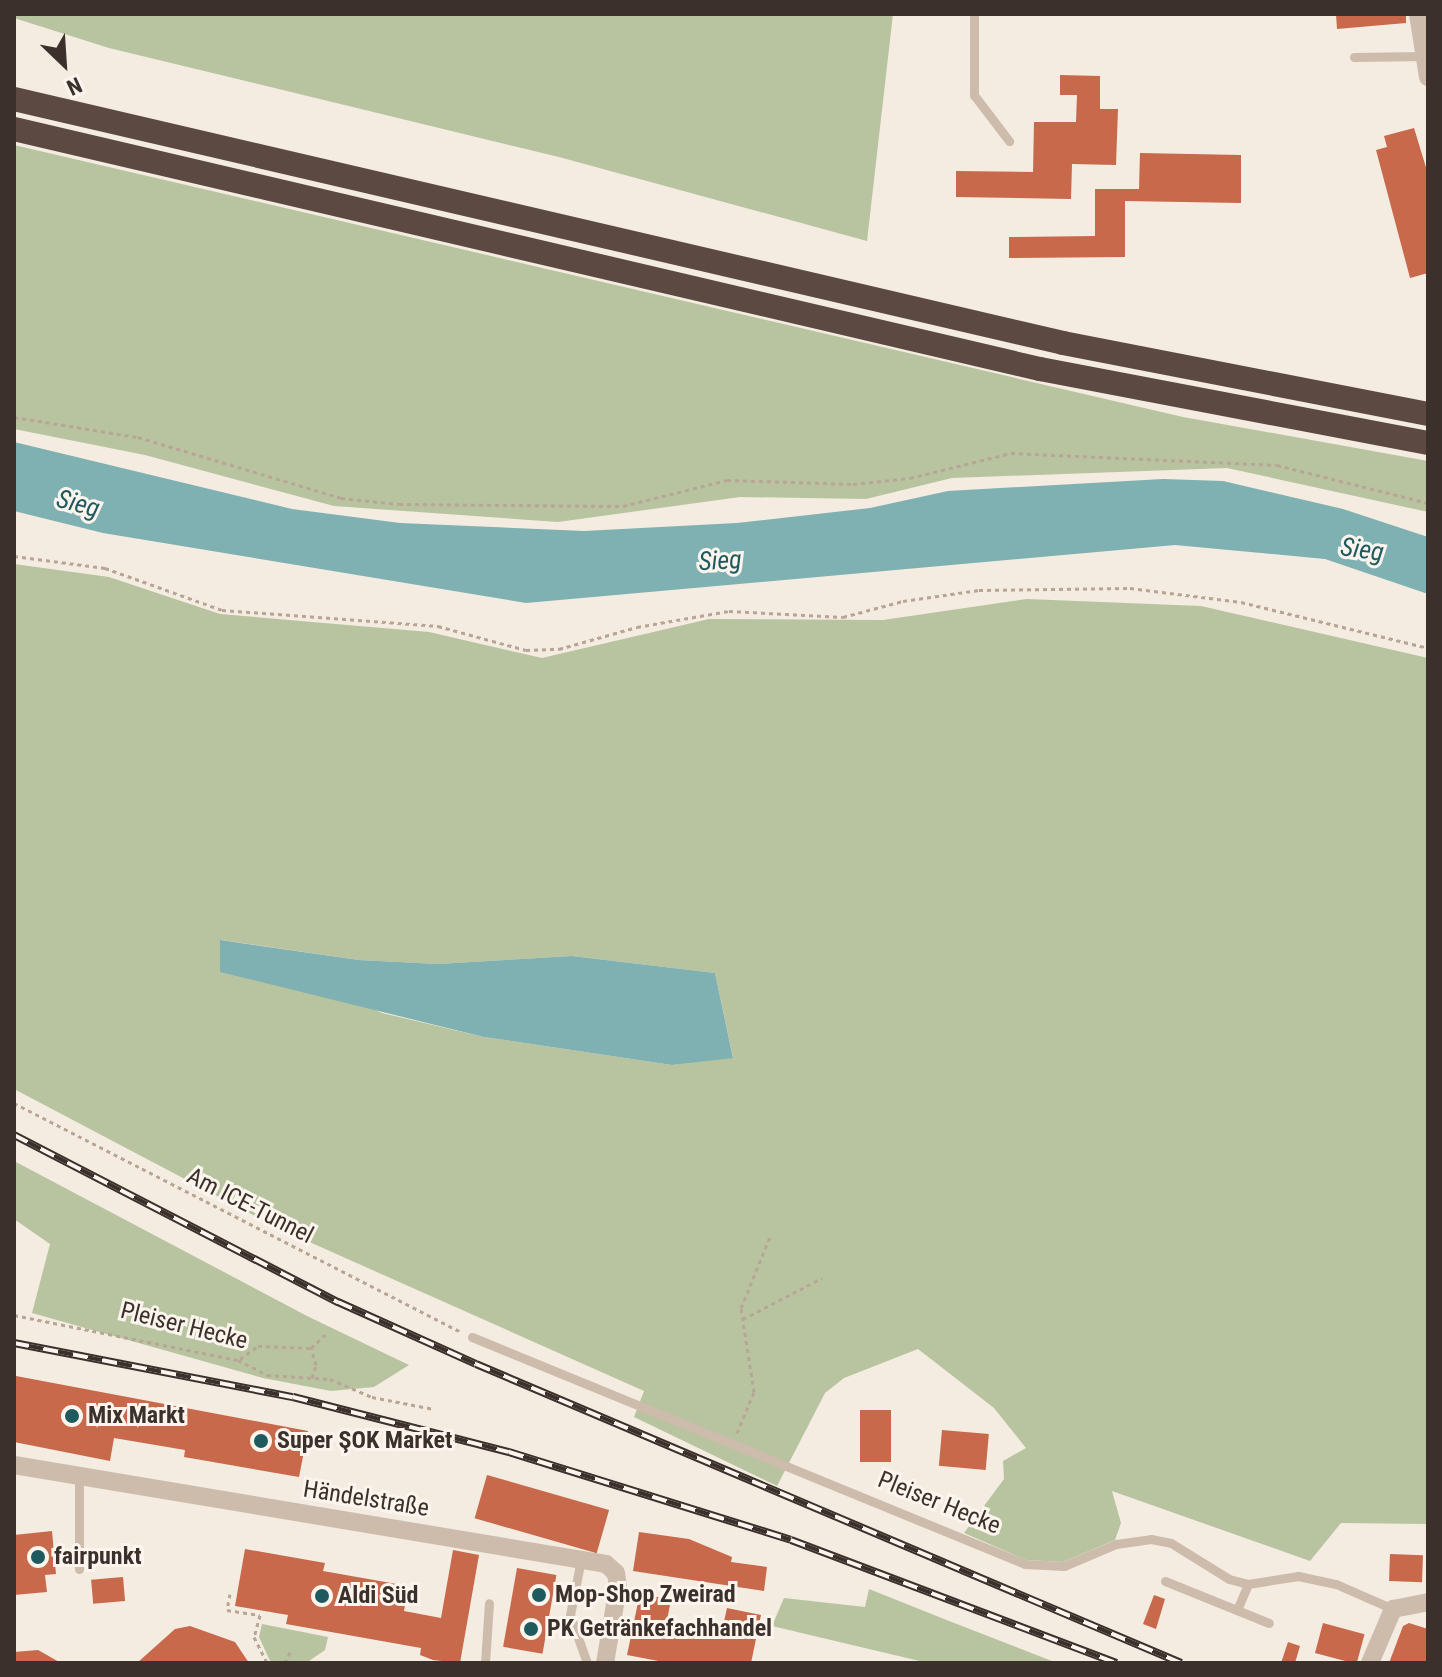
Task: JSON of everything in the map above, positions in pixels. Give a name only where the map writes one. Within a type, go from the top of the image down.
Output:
[{"type":"highway","points":[[14,99],[1032,336],[1237,380],[1428,414]]},
{"type":"highway","points":[[14,129],[1024,365],[1425,443]]},
{"type":"street","points":[[1418,14],[1428,77]]},
{"type":"street","name":"Händelstraße","points":[[14,1465],[606,1564],[616,1573],[617,1602],[605,1663]]},
{"type":"street","points":[[1370,1663],[1393,1609],[1428,1602]]},
{"type":"lane","points":[[974,14],[974,95],[1009,141]]},
{"type":"lane","points":[[1354,57],[1424,56]]},
{"type":"lane","name":"Pleiser Hecke","points":[[472,1337],[1025,1564],[1064,1566],[1116,1544],[1151,1539],[1171,1543],[1229,1579],[1248,1584]]},
{"type":"lane","points":[[79,1475],[79,1569]]},
{"type":"lane","points":[[581,1558],[570,1615],[587,1663]]},
{"type":"lane","points":[[1237,1610],[1248,1584],[1298,1576],[1336,1584],[1393,1609]]},
{"type":"lane","points":[[1165,1581],[1269,1623]]},
{"type":"lane","points":[[485,1663],[489,1603]]},
{"type":"path","points":[[14,417],[138,437],[341,498],[399,504],[623,506],[727,480],[853,484],[910,478],[1011,453],[1277,465],[1428,503]]},
{"type":"path","points":[[14,556],[105,568],[222,610],[438,626],[526,650],[559,649],[637,627],[729,611],[843,617],[903,601],[979,590],[1130,588],[1241,602],[1428,648]]},
{"type":"path","name":"Am ICE-Tunnel","points":[[14,1103],[472,1337]]},
{"type":"path","points":[[732,1443],[754,1392],[741,1322],[749,1279],[771,1234]]},
{"type":"path","points":[[741,1322],[822,1278]]},
{"type":"path","name":"Pleiser Hecke","points":[[14,1315],[238,1360],[267,1375],[312,1378],[434,1409]]},
{"type":"path","points":[[238,1360],[258,1346],[311,1348],[328,1332]]},
{"type":"path","points":[[311,1348],[316,1365],[312,1378]]},
{"type":"path","points":[[230,1594],[227,1610],[260,1615],[254,1637],[267,1663]]},
{"type":"path","points":[[285,1663],[291,1650]]},
{"type":"green space","points":[[14,14],[893,14],[867,241],[559,157],[109,48],[14,18]]},
{"type":"green space","points":[[14,145],[1183,417],[1428,461],[1428,512],[1227,468],[952,478],[866,499],[740,497],[558,522],[334,506],[145,455],[14,429]]},
{"type":"green space","points":[[14,564],[109,577],[220,614],[429,632],[542,658],[709,619],[883,620],[1027,599],[1201,606],[1428,658],[1428,1524],[1341,1523],[1310,1561],[1112,1491],[1121,1523],[1115,1540],[1063,1562],[1026,1560],[964,1533],[1004,1479],[1003,1461],[1026,1448],[994,1408],[918,1349],[844,1378],[825,1393],[777,1486],[634,1417],[644,1391],[278,1228],[14,1089]],"holes":[[[221,940],[359,960],[438,964],[572,956],[715,973],[733,1057],[672,1065],[484,1037],[382,1013]]]},
{"type":"green space","points":[[14,1161],[309,1317],[409,1365],[374,1387],[331,1391],[263,1378],[32,1313],[50,1244],[14,1219]]},
{"type":"green space","points":[[869,1589],[1057,1663],[928,1663],[772,1626],[784,1598],[865,1607]]},
{"type":"green space","points":[[262,1624],[328,1637],[325,1650],[306,1663],[271,1663],[259,1637]]},
{"type":"water","name":"Sieg","points":[[14,442],[292,509],[400,523],[584,531],[737,523],[870,508],[948,491],[1163,479],[1223,481],[1343,509],[1428,537],[1428,594],[1325,559],[1175,545],[526,603],[103,533],[14,511]]},
{"type":"water","points":[[220,940],[359,960],[438,964],[572,956],[715,973],[733,1058],[672,1065],[484,1037],[220,972]]},
{"type":"building","points":[[1336,14],[1406,14],[1406,23],[1337,29]]},
{"type":"building","points":[[1060,75],[1100,76],[1100,109],[1118,109],[1116,165],[1072,164],[1071,199],[956,197],[956,171],[1033,172],[1034,122],[1076,122],[1077,95],[1060,95]]},
{"type":"building","points":[[1414,128],[1428,174],[1428,273],[1410,278],[1376,150],[1387,147],[1384,136]]},
{"type":"building","points":[[1140,153],[1241,155],[1241,203],[1125,201],[1125,257],[1009,258],[1009,237],[1095,236],[1095,189],[1139,189]]},
{"type":"building","points":[[16,1376],[308,1431],[299,1477],[184,1457],[185,1450],[114,1438],[110,1461],[14,1442]]},
{"type":"building","points":[[860,1410],[891,1410],[891,1462],[860,1462]]},
{"type":"building","points":[[942,1430],[989,1434],[986,1470],[939,1466]]},
{"type":"building","points":[[487,1475],[609,1510],[597,1553],[475,1518]]},
{"type":"building","points":[[52,1531],[56,1574],[45,1575],[47,1592],[14,1595],[14,1535]]},
{"type":"building","points":[[639,1532],[689,1539],[732,1557],[731,1562],[767,1567],[764,1591],[633,1571]]},
{"type":"building","name":"Aldi Süd","points":[[245,1549],[325,1563],[323,1571],[408,1586],[404,1611],[441,1618],[453,1550],[479,1555],[460,1663],[420,1655],[421,1648],[286,1624],[288,1615],[235,1606]]},
{"type":"building","points":[[1390,1554],[1423,1555],[1422,1582],[1389,1581]]},
{"type":"building","points":[[517,1568],[556,1575],[543,1654],[503,1647]]},
{"type":"building","points":[[123,1577],[125,1601],[93,1604],[91,1580]]},
{"type":"building","points":[[640,1593],[671,1600],[666,1625],[721,1635],[727,1608],[761,1615],[751,1663],[669,1663],[627,1655]]},
{"type":"building","points":[[1154,1595],[1165,1599],[1156,1629],[1143,1624]]},
{"type":"building","points":[[1323,1623],[1365,1634],[1357,1663],[1315,1653]]},
{"type":"building","points":[[1409,1623],[1428,1629],[1428,1663],[1389,1663],[1403,1626]]},
{"type":"building","points":[[190,1626],[235,1642],[249,1663],[137,1663],[175,1629]]},
{"type":"building","points":[[1288,1642],[1300,1646],[1295,1663],[1281,1663]]},
{"type":"building","points":[[38,1650],[61,1663],[14,1663],[14,1652]]},
{"type":"railway","points":[[14,1135],[338,1302],[476,1364],[1181,1663]]},
{"type":"railway","points":[[14,1343],[293,1397],[509,1452],[791,1540],[1117,1663]]},
{"type":"place","name":"Mix Markt","points":[[72,1416]]},
{"type":"place","name":"Super ŞOK Market","points":[[261,1441]]},
{"type":"place","name":"fairpunkt","points":[[38,1557]]},
{"type":"place","name":"Mop-Shop Zweirad","points":[[539,1595]]},
{"type":"place","name":"Aldi Süd","points":[[322,1596]]},
{"type":"place","name":"PK Getränkefachhandel","points":[[531,1629]]}]
